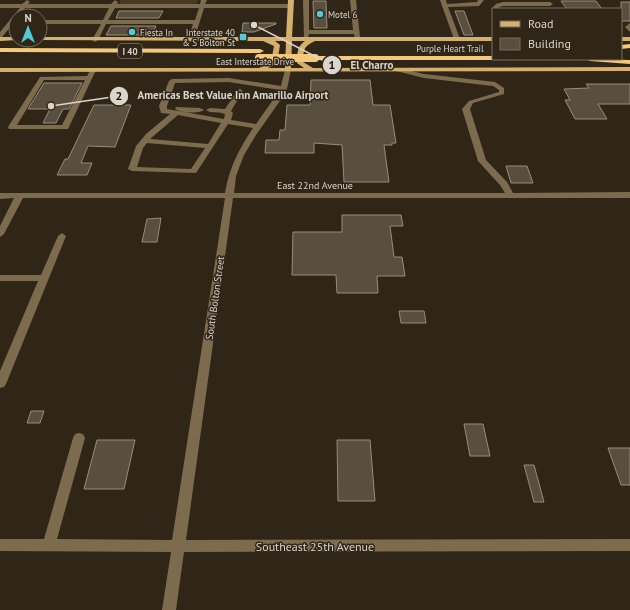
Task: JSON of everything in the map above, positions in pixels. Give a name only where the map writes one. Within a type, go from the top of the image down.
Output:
[{"type":"highway","name":"Purple Heart Trail","points":[[2,50],[260,55]]},
{"type":"highway","name":"Purple Heart Trail","points":[[315,55],[492,51]]},
{"type":"highway","name":"Purple Heart Trail","points":[[0,58],[260,55],[492,58]]},
{"type":"highway","points":[[603,60],[630,62]]},
{"type":"main road","name":"South Bolton Street","points":[[288,70],[291,3]]},
{"type":"main road","points":[[48,39],[492,39]]},
{"type":"main road","points":[[254,70],[274,63],[277,45],[274,42],[260,40]]},
{"type":"main road","points":[[317,40],[304,42],[302,45],[300,64],[317,70]]},
{"type":"main road","name":"East Interstate Drive","points":[[0,70],[630,69]]},
{"type":"street","points":[[24,6],[28,0]]},
{"type":"street","points":[[306,0],[306,39]]},
{"type":"street","points":[[353,0],[357,39]]},
{"type":"street","points":[[457,39],[444,3],[474,5],[479,4],[481,0]]},
{"type":"street","points":[[94,40],[114,3]]},
{"type":"street","points":[[0,6],[114,3],[291,3]]},
{"type":"street","points":[[191,40],[203,3]]},
{"type":"street","points":[[496,8],[498,5],[503,4],[550,4]]},
{"type":"street","points":[[48,22],[197,22]]},
{"type":"street","points":[[630,25],[628,27],[630,30]]},
{"type":"street","points":[[0,38],[8,28]]},
{"type":"street","points":[[306,32],[356,32]]},
{"type":"street","points":[[46,70],[12,127],[65,127],[93,70]]},
{"type":"street","name":"South Bolton Street","points":[[169,610],[232,176],[236,162],[243,148],[284,89],[288,70]]},
{"type":"street","points":[[398,70],[431,77],[495,84],[502,89],[502,93],[471,102],[466,109],[482,161],[504,184],[510,196]]},
{"type":"street","points":[[42,78],[89,78]]},
{"type":"street","points":[[163,109],[172,80],[229,80],[284,89]]},
{"type":"street","points":[[227,111],[240,91]]},
{"type":"street","points":[[163,109],[200,110]]},
{"type":"street","points":[[163,109],[164,111],[175,114],[258,127]]},
{"type":"street","points":[[210,110],[227,111]]},
{"type":"street","points":[[175,114],[139,148],[132,169],[193,171],[229,117],[229,113],[227,111]]},
{"type":"street","points":[[144,142],[210,146]]},
{"type":"street","name":"East 22nd Avenue","points":[[0,196],[630,195]]},
{"type":"street","points":[[0,234],[20,196]]},
{"type":"street","points":[[0,384],[62,236]]},
{"type":"street","points":[[0,278],[44,278]]},
{"type":"street","points":[[49,545],[79,438]]},
{"type":"street","name":"Southeast 25th Avenue","points":[[0,545],[630,545]]},
{"type":"shaded area","points":[[121,0],[198,0],[195,4],[121,4],[119,3]]},
{"type":"building","points":[[313,1],[326,1],[327,28],[314,28]]},
{"type":"building","points":[[561,1],[596,1],[601,8],[566,8]]},
{"type":"building","points":[[621,2],[630,2],[630,21],[622,21]]},
{"type":"building","points":[[119,11],[163,11],[159,18],[116,18]]},
{"type":"building","points":[[455,11],[464,11],[473,35],[464,35]]},
{"type":"building","points":[[243,23],[276,24],[254,32],[242,32]]},
{"type":"building","points":[[111,26],[156,26],[152,35],[106,35]]},
{"type":"building","points":[[311,80],[370,80],[373,105],[390,105],[396,143],[392,143],[392,145],[384,145],[389,182],[344,182],[342,145],[314,143],[314,153],[265,153],[266,140],[279,140],[280,130],[285,130],[287,105],[310,105]]},
{"type":"building","points":[[44,83],[82,83],[69,109],[63,109],[56,123],[43,123],[50,109],[28,109]]},
{"type":"building","points":[[586,84],[630,84],[630,104],[598,104],[607,119],[575,119],[565,100],[570,100],[564,89],[589,88]]},
{"type":"building","points":[[94,105],[131,105],[115,147],[88,146],[81,163],[92,163],[87,175],[57,175],[65,159],[68,159]]},
{"type":"building","points":[[506,166],[527,166],[533,183],[511,183]]},
{"type":"building","points":[[342,215],[401,215],[403,226],[390,226],[394,257],[402,257],[405,276],[377,276],[378,293],[337,293],[336,275],[292,275],[293,232],[342,232]]},
{"type":"building","points":[[161,218],[157,242],[142,242],[147,219]]},
{"type":"building","points":[[399,311],[424,311],[426,323],[401,323]]},
{"type":"building","points":[[31,411],[44,411],[40,423],[27,423]]},
{"type":"building","points":[[464,424],[483,424],[490,456],[470,456]]},
{"type":"building","points":[[97,440],[135,440],[124,489],[84,489]]},
{"type":"building","points":[[337,440],[370,440],[375,501],[338,501]]},
{"type":"building","points":[[608,448],[630,448],[630,485],[621,485]]},
{"type":"building","points":[[524,465],[534,465],[544,502],[534,502]]},
{"type":"place","name":"Motel 6","points":[[320,14]]},
{"type":"place","name":"El Charro","points":[[254,25]]},
{"type":"place","name":"Fiesta In","points":[[132,32]]},
{"type":"place","name":"Interstate 40 & S Bolton St","points":[[243,37]]},
{"type":"place","name":"Americas Best Value Inn Amarillo Airport","points":[[51,106]]}]
